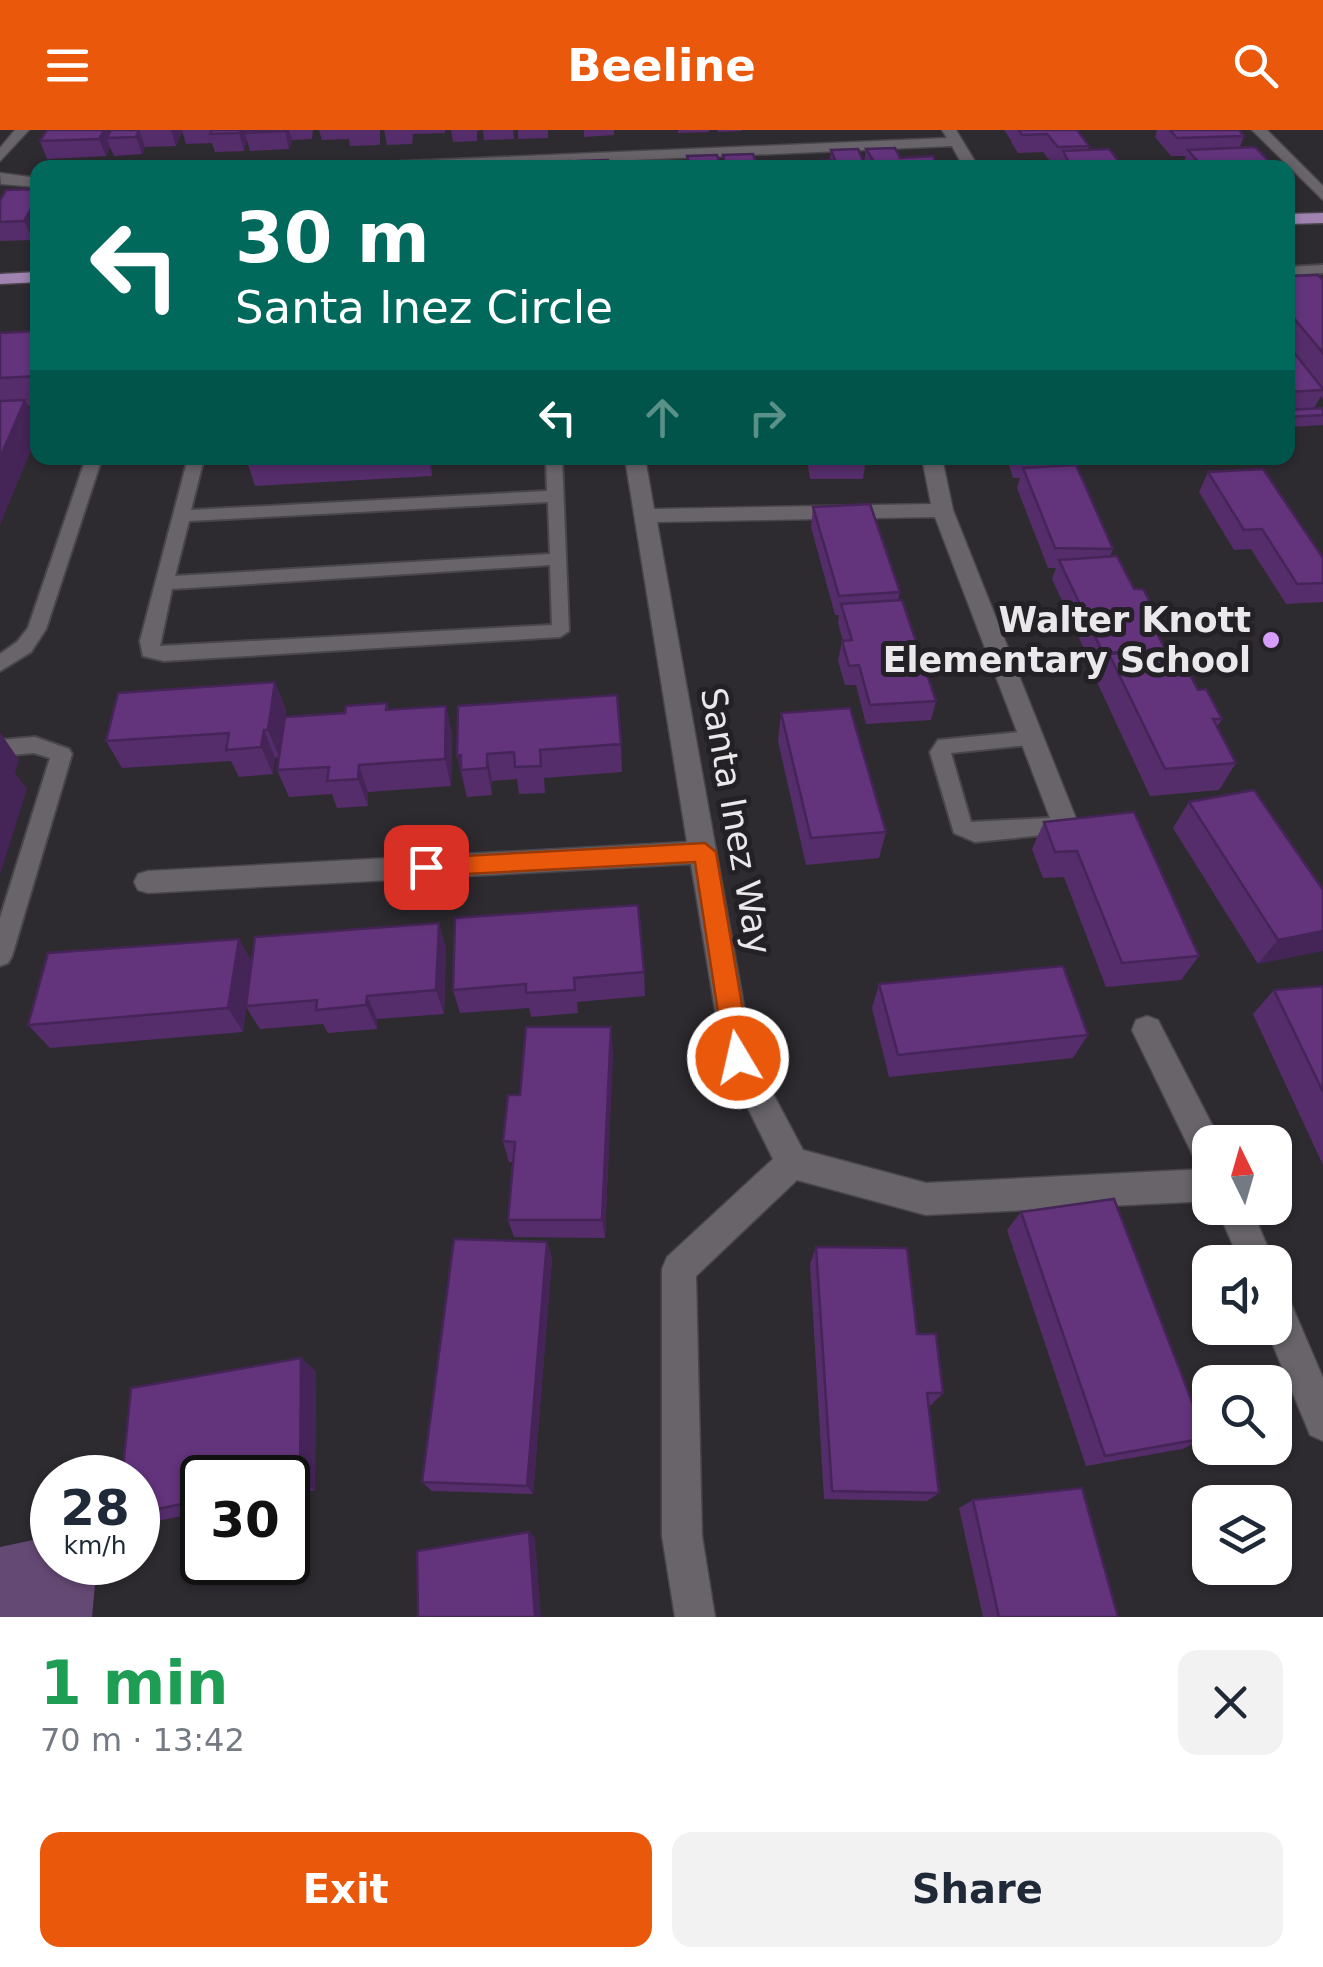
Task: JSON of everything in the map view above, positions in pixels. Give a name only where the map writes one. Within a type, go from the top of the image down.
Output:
[{"type":"main road","points":[[1295,219],[1323,218]]},
{"type":"main road","points":[[0,279],[30,277]]},
{"type":"street","points":[[0,157],[22,130]]},
{"type":"street","points":[[1259,130],[1289,160]]},
{"type":"street","points":[[491,160],[953,136],[967,160]]},
{"type":"street","points":[[1295,167],[1323,195]]},
{"type":"street","points":[[3,179],[30,181]]},
{"type":"street","name":"Santa Inez Way","points":[[636,465],[738,1058],[792,1163]]},
{"type":"street","points":[[933,465],[942,510],[1066,826]]},
{"type":"street","points":[[642,516],[942,510]]},
{"type":"street","points":[[148,882],[705,852]]},
{"type":"street","points":[[1147,1030],[1195,1125]]},
{"type":"street","points":[[694,1617],[682,1536],[679,1269],[792,1163],[926,1199],[1192,1187]]},
{"type":"street","points":[[1291,1345],[1323,1422]]},
{"type":"lane","points":[[1295,271],[1323,269]]},
{"type":"lane","points":[[0,664],[24,647],[37,629],[92,465]]},
{"type":"lane","points":[[194,465],[150,641],[150,651],[164,654],[560,631],[554,465]]},
{"type":"lane","points":[[181,516],[556,496]]},
{"type":"lane","points":[[165,583],[559,559]]},
{"type":"lane","points":[[1032,738],[945,745],[940,752],[962,827],[974,834],[1066,826]]},
{"type":"lane","points":[[0,748],[35,746],[62,754],[0,956]]},
{"type":"shaded area","points":[[30,1541],[30,1585],[95,1585],[92,1617],[0,1617],[0,1547]]},
{"type":"building","points":[[47,130],[104,130],[99,139],[40,141]]},
{"type":"building","points":[[111,130],[139,130],[136,137],[107,138]]},
{"type":"building","points":[[212,130],[240,130],[210,134]]},
{"type":"building","points":[[285,130],[285,131],[245,133]]},
{"type":"building","points":[[1019,130],[1077,130],[1089,146],[1058,147],[1047,134],[1022,135]]},
{"type":"building","points":[[1170,130],[1239,130],[1244,136],[1177,138]]},
{"type":"building","points":[[1255,147],[1268,160],[1196,160],[1188,150]]},
{"type":"building","points":[[895,148],[900,158],[933,156],[935,160],[873,160],[866,149]]},
{"type":"building","points":[[858,149],[863,160],[835,160],[831,150]]},
{"type":"building","points":[[1109,149],[1118,160],[1068,160],[1063,151]]},
{"type":"building","points":[[753,154],[755,160],[725,160],[723,155]]},
{"type":"building","points":[[717,155],[719,160],[688,160],[687,156]]},
{"type":"building","points":[[30,189],[30,211],[24,221],[0,222],[0,200],[6,190]]},
{"type":"building","points":[[1318,275],[1323,280],[1323,353],[1295,319],[1295,276]]},
{"type":"building","points":[[30,331],[30,376],[0,378],[0,333]]},
{"type":"building","points":[[1295,354],[1323,389],[1295,392]]},
{"type":"building","points":[[25,400],[0,458],[0,401]]},
{"type":"building","points":[[1323,408],[1323,415],[1295,417],[1295,410]]},
{"type":"building","points":[[1076,465],[1113,549],[1055,548],[1023,468]]},
{"type":"building","points":[[1263,469],[1323,558],[1323,583],[1297,584],[1262,529],[1244,530],[1208,472]]},
{"type":"building","points":[[870,504],[900,592],[839,596],[813,507]]},
{"type":"building","points":[[1117,556],[1134,589],[1143,589],[1155,611],[1146,612],[1165,649],[1103,653],[1059,560]]},
{"type":"building","points":[[902,600],[936,701],[870,705],[859,665],[849,666],[842,641],[852,640],[841,604]]},
{"type":"building","points":[[1176,649],[1198,690],[1206,689],[1222,719],[1213,719],[1236,763],[1165,769],[1109,654]]},
{"type":"building","points":[[275,682],[268,730],[264,730],[261,747],[226,750],[229,733],[106,741],[118,693]]},
{"type":"building","points":[[617,695],[621,744],[540,750],[541,766],[515,767],[514,752],[487,754],[487,768],[461,770],[461,755],[457,756],[458,706]]},
{"type":"building","points":[[387,703],[386,710],[446,706],[445,759],[359,765],[358,779],[327,781],[329,767],[277,770],[285,717],[345,713],[346,706]]},
{"type":"building","points":[[850,708],[886,832],[811,838],[781,713]]},
{"type":"building","points":[[1254,790],[1323,890],[1323,931],[1278,940],[1189,802]]},
{"type":"building","points":[[1134,812],[1199,956],[1122,963],[1077,851],[1055,852],[1044,822]]},
{"type":"building","points":[[638,905],[644,972],[574,978],[575,990],[526,993],[526,984],[453,990],[455,918]]},
{"type":"building","points":[[439,923],[436,990],[367,996],[366,1005],[316,1010],[317,1000],[246,1006],[255,937]]},
{"type":"building","points":[[239,939],[228,1008],[28,1025],[48,953]]},
{"type":"building","points":[[1063,966],[1088,1035],[898,1055],[879,984]]},
{"type":"building","points":[[1323,986],[1323,1092],[1274,990]]},
{"type":"building","points":[[526,1027],[611,1027],[602,1220],[508,1220],[515,1142],[503,1141],[508,1095],[520,1095]]},
{"type":"building","points":[[1114,1199],[1192,1402],[1192,1440],[1105,1456],[1021,1212]]},
{"type":"building","points":[[454,1239],[547,1242],[527,1486],[422,1482]]},
{"type":"building","points":[[816,1247],[907,1248],[917,1334],[936,1334],[943,1393],[927,1393],[939,1493],[832,1491]]},
{"type":"building","points":[[301,1358],[300,1455],[180,1455],[180,1504],[160,1509],[160,1455],[124,1455],[131,1388]]},
{"type":"building","points":[[1082,1488],[1118,1617],[999,1617],[973,1500]]},
{"type":"building","points":[[529,1532],[535,1617],[418,1617],[417,1551]]},
{"type":"place","name":"Walter Knott Elementary School","points":[[1271,640]]},
{"type":"route","points":[[426,867],[705,852],[738,1058]]}]
